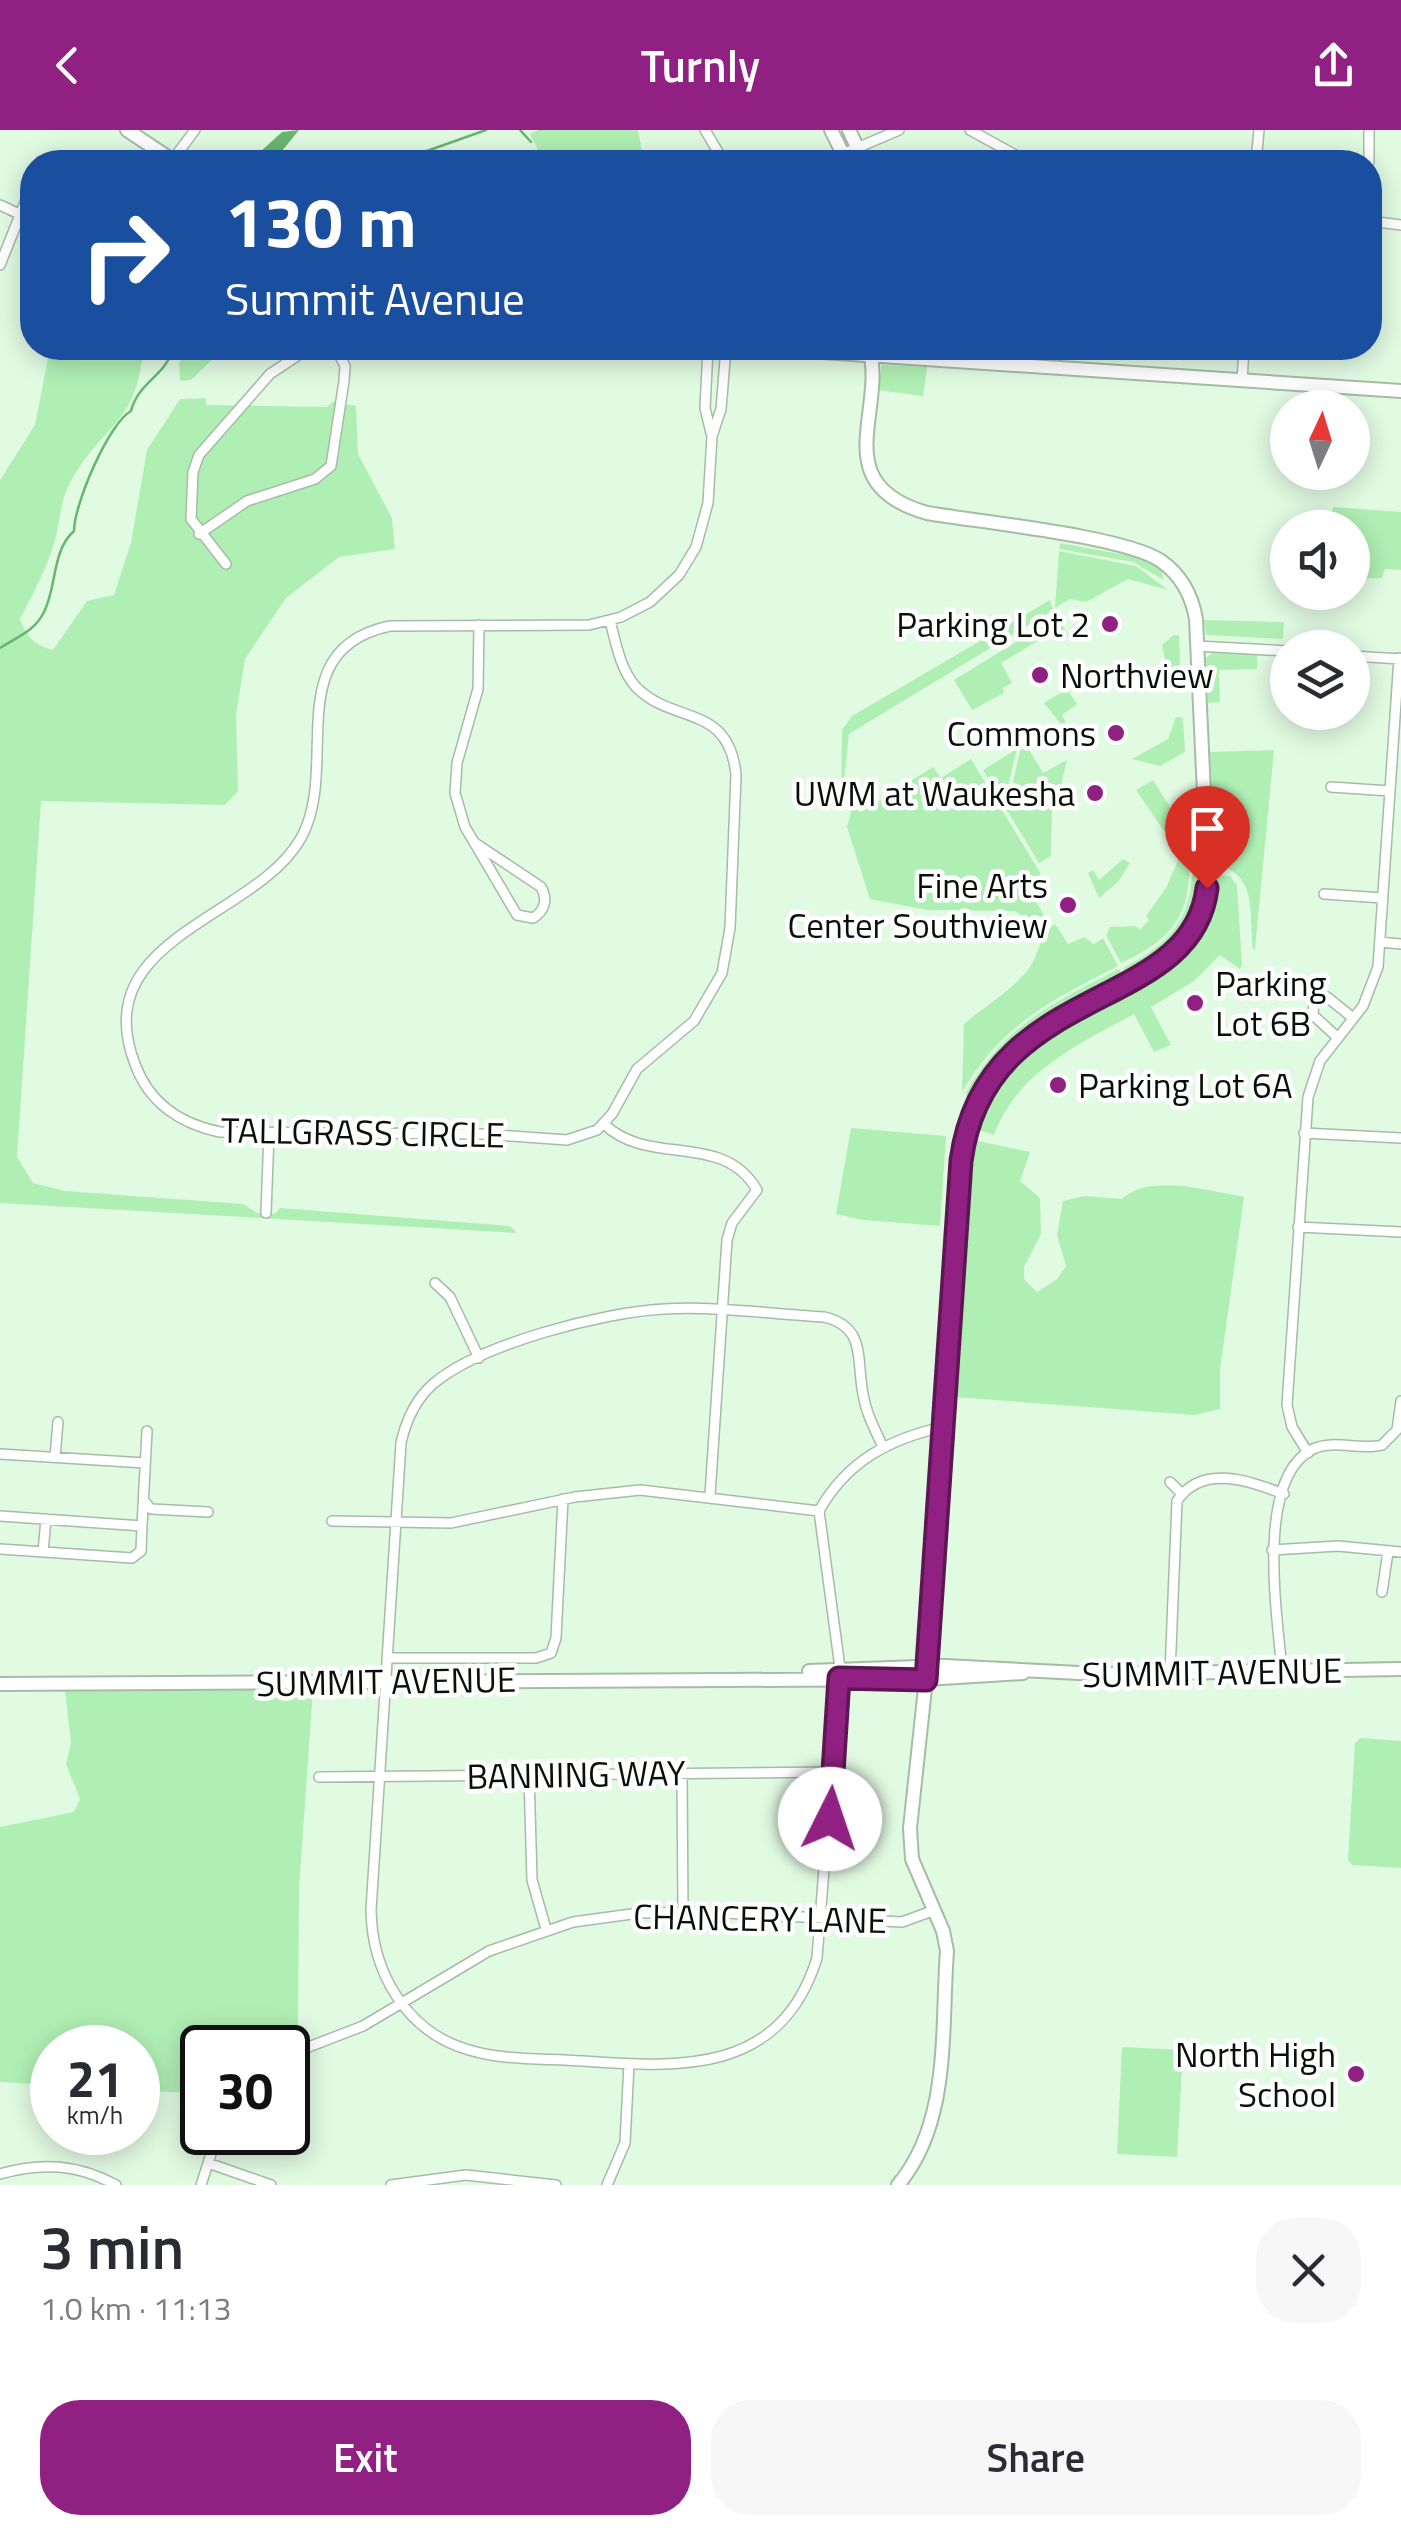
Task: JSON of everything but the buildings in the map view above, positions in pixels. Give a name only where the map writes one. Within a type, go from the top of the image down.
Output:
[{"type":"street","points":[[127,130],[156,150]]},
{"type":"street","points":[[849,130],[857,148]]},
{"type":"street","points":[[855,150],[899,130]]},
{"type":"street","points":[[970,130],[1006,150]]},
{"type":"street","points":[[0,264],[20,218]]},
{"type":"street","points":[[226,564],[191,519],[193,472],[199,455],[270,374],[291,360]]},
{"type":"street","points":[[199,534],[246,501],[316,479],[331,466],[344,381],[342,360]]},
{"type":"street","name":"TALLGRASS CIRCLE","points":[[708,360],[706,408],[712,436]]},
{"type":"street","name":"TALLGRASS CIRCLE","points":[[605,1125],[584,1138],[567,1140],[482,1134],[220,1132],[188,1124],[153,1096],[137,1072],[130,1048],[128,1015],[134,990],[159,952],[269,874],[298,844],[314,805],[321,688],[344,648],[362,635],[390,626],[610,621],[650,602],[690,559],[706,518],[712,436],[721,410],[725,360]]},
{"type":"street","points":[[871,360],[866,451],[872,472],[888,494],[927,513],[1129,547],[1151,555],[1185,586],[1195,613],[1198,646],[1208,881],[1200,914],[1171,957],[1041,1028],[1006,1058],[984,1087],[969,1122],[961,1161],[926,1673],[910,1845],[947,1952],[936,2102],[924,2145],[898,2185]]},
{"type":"street","points":[[991,360],[1401,391]]},
{"type":"street","points":[[1242,381],[1243,360]]},
{"type":"street","points":[[610,621],[632,682],[649,698],[702,718],[717,730],[731,752],[736,775],[730,928],[722,973],[687,1030],[631,1076],[605,1125],[641,1146],[726,1159],[758,1193],[736,1216],[727,1240],[710,1495]]},
{"type":"street","points":[[475,844],[542,887],[546,899],[540,914],[533,918],[517,915],[475,844],[460,818],[454,784],[478,689],[479,625]]},
{"type":"street","points":[[1198,646],[1270,650]]},
{"type":"street","points":[[1308,1453],[1292,1428],[1287,1404],[1304,1133],[1314,1073],[1372,989],[1380,942],[1400,658],[1370,657]]},
{"type":"street","points":[[1331,787],[1390,791]]},
{"type":"street","points":[[1324,894],[1383,898]]},
{"type":"street","points":[[1380,942],[1401,944]]},
{"type":"street","points":[[1337,1037],[1313,1015],[1314,1000],[1326,997],[1353,1018]]},
{"type":"street","points":[[266,1213],[269,1133]]},
{"type":"street","points":[[1304,1133],[1401,1138]]},
{"type":"street","points":[[1298,1227],[1401,1232]]},
{"type":"street","points":[[434,1283],[450,1297],[479,1358]]},
{"type":"street","points":[[882,1447],[864,1400],[859,1345],[850,1329],[824,1317],[722,1310],[616,1314],[562,1328],[479,1358],[435,1382],[412,1411],[400,1443],[371,1928],[380,1966],[400,2003],[426,2028],[470,2050],[630,2064],[707,2062],[764,2036],[793,2007],[810,1978],[823,1918],[839,1673],[819,1511],[841,1476],[882,1447],[943,1427]]},
{"type":"street","points":[[1282,1671],[1272,1550],[1273,1525],[1284,1494],[1308,1453],[1324,1446],[1382,1445],[1397,1430],[1401,1401]]},
{"type":"street","points":[[55,1458],[58,1422]]},
{"type":"street","points":[[0,1548],[132,1558],[141,1551],[147,1431]]},
{"type":"street","points":[[0,1454],[146,1463]]},
{"type":"street","points":[[1170,1673],[1177,1550],[1174,1517],[1182,1494],[1203,1480],[1218,1478],[1257,1484],[1284,1494]]},
{"type":"street","points":[[1170,1482],[1182,1494]]},
{"type":"street","points":[[332,1521],[396,1524],[479,1520],[563,1499],[640,1490],[710,1495],[819,1511]]},
{"type":"street","points":[[387,1658],[536,1658],[551,1653],[556,1638],[563,1499]]},
{"type":"street","points":[[144,1501],[151,1509],[208,1512]]},
{"type":"street","points":[[0,1516],[142,1526]]},
{"type":"street","points":[[43,1552],[46,1519]]},
{"type":"street","points":[[1272,1550],[1327,1546],[1401,1552]]},
{"type":"street","points":[[1382,1592],[1388,1552]]},
{"type":"street","name":"SUMMIT AVENUE","points":[[0,1684],[1401,1670]]},
{"type":"street","name":"BANNING WAY","points":[[318,1776],[833,1772]]},
{"type":"street","points":[[682,1773],[682,1912]]},
{"type":"street","points":[[529,1774],[532,1880],[546,1929]]},
{"type":"street","name":"CHANCERY LANE","points":[[310,2046],[342,2037],[488,1951],[546,1929],[618,1915],[682,1912],[902,1922],[934,1910]]},
{"type":"street","points":[[607,2185],[625,2142],[630,2064]]},
{"type":"street","points":[[201,2185],[213,2155]]},
{"type":"street","points":[[211,2164],[271,2185]]},
{"type":"street","points":[[0,2174],[58,2166],[82,2170],[116,2185]]},
{"type":"street","points":[[390,2185],[466,2175],[556,2185]]},
{"type":"shaded area","points":[[299,130],[283,150],[262,150],[282,132]]},
{"type":"shaded area","points":[[538,130],[638,130],[642,150],[538,150],[530,134]]},
{"type":"shaded area","points":[[48,360],[142,360],[134,394],[125,410],[68,487],[52,550],[20,619],[41,646],[53,650],[87,601],[114,595],[131,543],[147,450],[180,399],[206,398],[206,405],[327,407],[333,402],[356,406],[358,454],[392,518],[395,549],[339,557],[286,598],[245,659],[236,715],[238,791],[225,805],[41,801],[17,1157],[33,1183],[65,1191],[243,1204],[257,1213],[275,1214],[280,1208],[510,1226],[517,1233],[0,1203],[0,480],[35,425]]},
{"type":"shaded area","points":[[212,360],[191,380],[180,381],[179,363]]},
{"type":"shaded area","points":[[882,365],[927,367],[923,396],[877,390]]},
{"type":"shaded area","points":[[1333,507],[1401,512],[1401,570],[1385,569],[1382,578],[1370,578],[1370,510],[1332,510]]},
{"type":"shaded area","points":[[1060,543],[1137,557],[1161,569],[1164,580],[1133,562],[1059,549]]},
{"type":"shaded area","points":[[1059,551],[1136,566],[1168,590],[1128,579],[1086,602],[1070,599],[1055,608]]},
{"type":"shaded area","points":[[1050,600],[1053,610],[849,734],[841,809],[842,730],[852,716]]},
{"type":"shaded area","points":[[1057,617],[1069,636],[1062,640],[1046,636],[1001,663],[1012,683],[1003,688],[1004,693],[972,710],[954,680]]},
{"type":"shaded area","points":[[1204,620],[1284,622],[1284,630],[1270,630],[1270,638],[1206,635]]},
{"type":"shaded area","points":[[1179,635],[1181,691],[1168,675],[1162,645]]},
{"type":"shaded area","points":[[1213,652],[1257,654],[1257,669],[1219,670],[1220,702],[1208,703],[1206,658]]},
{"type":"shaded area","points":[[1067,689],[1077,704],[1062,715],[1074,740],[1070,734],[1063,738],[1059,733],[1065,729],[1044,703]]},
{"type":"shaded area","points":[[1176,717],[1183,718],[1185,752],[1160,766],[1132,759],[1168,739]]},
{"type":"shaded area","points":[[1049,729],[1052,733],[1028,748],[1043,773],[1067,760],[1057,802],[1011,791],[1021,746]]},
{"type":"shaded area","points":[[1017,749],[1007,790],[992,786],[983,770]]},
{"type":"shaded area","points":[[1274,750],[1253,949],[1251,909],[1245,886],[1229,869],[1216,864],[1210,752]]},
{"type":"shaded area","points":[[971,759],[1041,874],[1027,887],[1044,915],[1033,924],[1015,911],[927,910],[870,899],[847,827],[852,808],[861,812],[933,767],[941,778]]},
{"type":"shaded area","points":[[1153,780],[1177,818],[1164,831],[1136,790]]},
{"type":"shaded area","points":[[1009,794],[1052,805],[1051,856],[1039,863],[1003,804]]},
{"type":"shaded area","points":[[1188,826],[1189,873],[1183,909],[1162,938],[1121,963],[1106,935],[1110,927],[1135,926],[1140,930],[1149,920],[1146,916],[1166,888],[1179,858],[1174,840]]},
{"type":"shaded area","points":[[1191,826],[1197,827],[1198,876],[1190,915],[1168,945],[1126,972],[1123,968],[1164,941],[1185,911],[1192,874]]},
{"type":"shaded area","points":[[1123,859],[1130,863],[1118,882],[1099,898],[1088,873],[1093,870],[1099,880]]},
{"type":"shaded area","points":[[1217,875],[1230,876],[1237,885],[1242,965],[1240,969],[1220,955],[1194,981],[1151,1007],[1171,1045],[1154,1052],[1134,1014],[1072,1049],[1034,1077],[1004,1113],[994,1135],[975,1129],[996,1084],[1028,1046],[1056,1026],[1145,981],[1192,942],[1208,913]]},
{"type":"shaded area","points":[[1055,924],[1068,944],[1084,937],[1094,944],[1103,938],[1118,966],[1049,1003],[1011,1031],[962,1092],[964,1024],[1020,979],[1045,934]]},
{"type":"shaded area","points":[[1119,969],[1122,974],[1056,1011],[1017,1039],[983,1074],[969,1096],[965,1094],[980,1070],[1013,1033],[1050,1006]]},
{"type":"shaded area","points":[[851,1128],[946,1136],[940,1226],[836,1214]]},
{"type":"shaded area","points":[[974,1140],[1030,1152],[1020,1181],[1040,1198],[1041,1234],[1024,1267],[1024,1279],[1037,1292],[1057,1279],[1066,1266],[1057,1235],[1063,1201],[1085,1196],[1122,1199],[1134,1191],[1163,1185],[1244,1197],[1220,1370],[1220,1409],[1195,1415],[954,1397]]},
{"type":"shaded area","points":[[313,1689],[299,1889],[298,2025],[180,2025],[180,2093],[160,2091],[160,2025],[30,2025],[30,2084],[0,2082],[0,1827],[74,1812],[80,1799],[66,1764],[71,1743],[65,1691]]},
{"type":"shaded area","points":[[1360,1738],[1401,1741],[1401,1868],[1352,1865],[1348,1860],[1355,1743]]},
{"type":"shaded area","points":[[1122,2047],[1183,2050],[1177,2157],[1117,2154]]},
{"type":"waterway","points":[[430,150],[486,130]]},
{"type":"waterway","points":[[520,130],[531,142]]},
{"type":"waterway","points":[[0,648],[29,630],[43,614],[61,549],[74,531],[94,465],[122,418],[168,360]]},
{"type":"place","name":"Parking Lot 2","points":[[1110,624]]},
{"type":"place","name":"Northview","points":[[1040,675]]},
{"type":"place","name":"Commons","points":[[1116,733]]},
{"type":"place","name":"UWM at Waukesha","points":[[1095,793]]},
{"type":"place","name":"Fine Arts Center Southview","points":[[1068,905]]},
{"type":"place","name":"Parking Lot 6B","points":[[1195,1003]]},
{"type":"place","name":"Parking Lot 6A","points":[[1058,1085]]},
{"type":"place","name":"North High School","points":[[1356,2074]]},
{"type":"route","points":[[830,1819],[839,1678],[926,1680],[961,1161],[975,1107],[994,1072],[1031,1035],[1171,957],[1198,920],[1207,888]]}]
